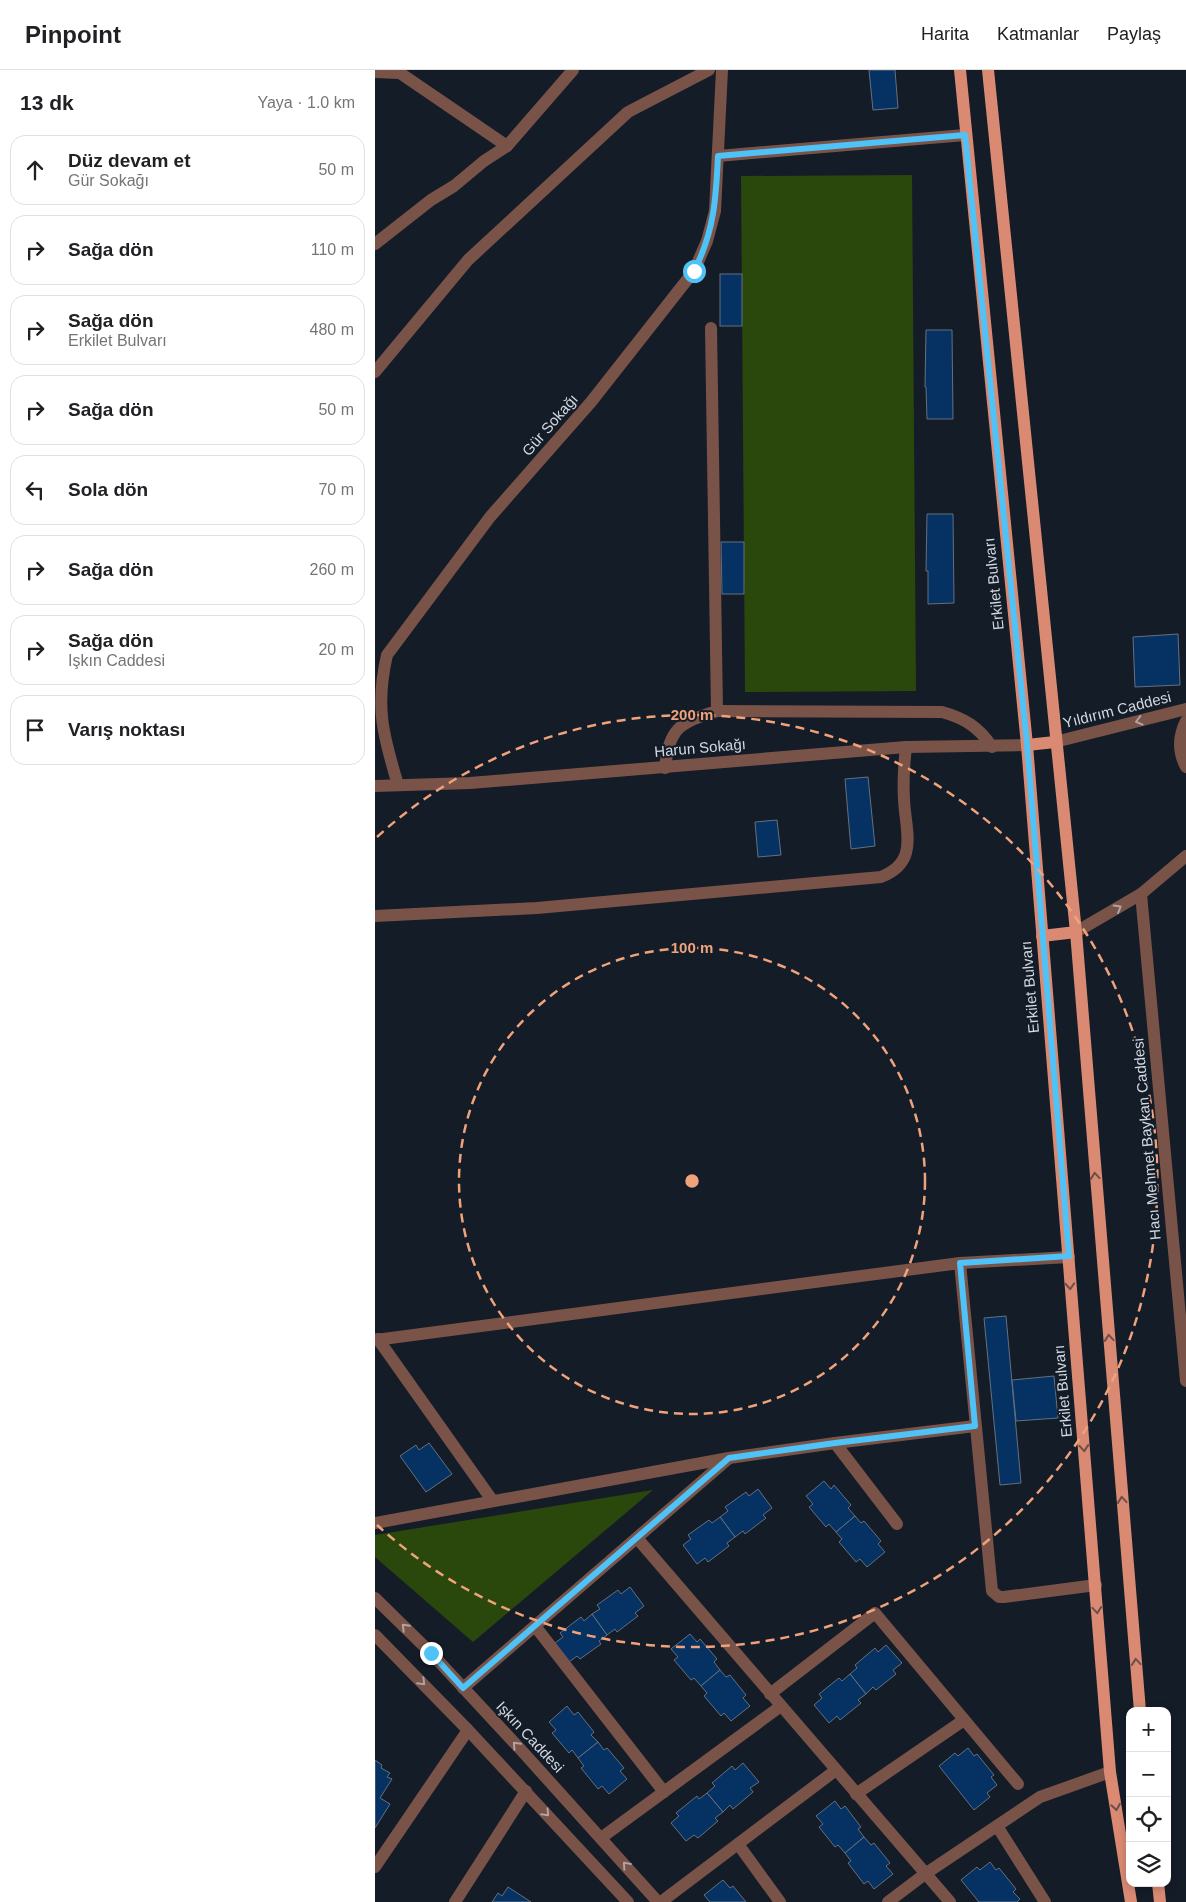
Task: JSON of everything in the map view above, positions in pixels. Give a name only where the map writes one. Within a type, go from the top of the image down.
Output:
[{"type":"main road","name":"Erkilet Bulvarı","points":[[960,70],[1027,744],[1111,1772],[1131,1902]]},
{"type":"main road","points":[[988,70],[1055,742],[1076,932],[1140,1707]]},
{"type":"main road","points":[[1027,744],[1055,742]]},
{"type":"main road","points":[[1042,936],[1076,932]]},
{"type":"main road","points":[[1158,1887],[1160,1902]]},
{"type":"street","points":[[375,244],[431,200],[454,186],[484,161],[507,146],[573,70]]},
{"type":"street","points":[[375,372],[468,260],[628,112],[709,70]]},
{"type":"street","name":"Gür Sokağı","points":[[398,785],[383,742],[376,709],[379,679],[387,655],[490,517],[591,402],[694,271],[702,256],[712,226],[717,195],[722,70]]},
{"type":"street","points":[[375,72],[400,73],[507,146]]},
{"type":"street","points":[[718,156],[965,135]]},
{"type":"street","points":[[711,328],[717,711]]},
{"type":"street","name":"Yıldırım Caddesi","points":[[1055,742],[1186,709]]},
{"type":"street","points":[[665,768],[669,743],[680,726],[690,720],[717,711],[942,712],[968,722],[978,729],[992,747]]},
{"type":"street","points":[[1186,722],[1181,731],[1179,743],[1186,767]]},
{"type":"street","name":"Harun Sokağı","points":[[375,786],[470,782],[665,768],[906,747],[992,747],[1027,744]]},
{"type":"street","points":[[375,916],[537,908],[881,877],[895,870],[904,859],[908,845],[903,797],[906,747]]},
{"type":"street","points":[[1076,932],[1141,894],[1186,856]]},
{"type":"street","name":"Hacı Mehmet Baykan Caddesi","points":[[1141,894],[1180,1256],[1186,1381]]},
{"type":"street","points":[[492,1500],[377,1340],[960,1263],[1069,1256]]},
{"type":"street","points":[[960,1263],[992,1591],[999,1597],[1004,1597],[1095,1585]]},
{"type":"street","points":[[375,1523],[729,1458],[975,1426]]},
{"type":"street","points":[[835,1443],[897,1524]]},
{"type":"street","points":[[463,1688],[729,1458]]},
{"type":"street","points":[[637,1538],[949,1902]]},
{"type":"street","name":"Işkın Caddesi","points":[[375,1598],[431,1653],[660,1902]]},
{"type":"street","points":[[770,1694],[875,1613],[1018,1784]]},
{"type":"street","points":[[535,1626],[664,1792]]},
{"type":"street","points":[[375,1635],[526,1791],[628,1902]]},
{"type":"street","points":[[601,1838],[781,1706]]},
{"type":"street","points":[[857,1794],[964,1720]]},
{"type":"street","points":[[375,1868],[468,1730]]},
{"type":"street","points":[[660,1902],[836,1770]]},
{"type":"street","points":[[888,1902],[925,1874],[1040,1797],[1111,1772]]},
{"type":"street","points":[[455,1902],[526,1791]]},
{"type":"street","points":[[997,1826],[1045,1902]]},
{"type":"street","points":[[738,1844],[780,1902]]},
{"type":"green space","points":[[912,175],[916,691],[745,692],[741,176]]},
{"type":"green space","points":[[653,1490],[473,1642],[375,1557],[375,1535]]},
{"type":"building","points":[[869,70],[895,70],[898,108],[873,110]]},
{"type":"building","points":[[720,274],[742,274],[742,326],[720,326]]},
{"type":"building","points":[[926,330],[952,330],[953,419],[927,419],[925,387]]},
{"type":"building","points":[[927,514],[953,514],[954,603],[928,604],[928,571],[926,571]]},
{"type":"building","points":[[721,542],[744,542],[744,594],[722,594]]},
{"type":"building","points":[[1178,634],[1180,685],[1135,687],[1133,637]]},
{"type":"building","points":[[868,777],[875,846],[851,849],[845,779]]},
{"type":"building","points":[[777,820],[781,855],[758,857],[755,822]]},
{"type":"building","points":[[1006,1316],[1021,1483],[1000,1485],[984,1318]]},
{"type":"building","points":[[1054,1376],[1058,1418],[1016,1421],[1012,1380]]},
{"type":"building","points":[[429,1443],[452,1474],[426,1492],[400,1456],[416,1445],[419,1450]]},
{"type":"building","points":[[824,1481],[831,1489],[834,1485],[851,1505],[848,1508],[855,1516],[836,1532],[829,1524],[826,1527],[809,1507],[813,1504],[806,1496]]},
{"type":"building","points":[[758,1489],[772,1508],[763,1515],[766,1518],[745,1534],[743,1531],[735,1537],[720,1517],[728,1511],[725,1507],[746,1492],[749,1496]]},
{"type":"building","points":[[855,1516],[861,1523],[864,1521],[881,1541],[878,1544],[885,1552],[867,1567],[860,1559],[856,1562],[839,1542],[842,1539],[836,1532]]},
{"type":"building","points":[[720,1517],[735,1537],[727,1543],[729,1546],[708,1562],[705,1558],[697,1564],[683,1545],[691,1539],[688,1535],[709,1520],[712,1523]]},
{"type":"building","points":[[630,1587],[644,1606],[635,1613],[638,1616],[617,1632],[615,1629],[607,1635],[592,1614],[600,1609],[597,1605],[618,1590],[621,1594]]},
{"type":"building","points":[[592,1614],[607,1635],[599,1641],[601,1644],[580,1659],[577,1656],[569,1662],[555,1643],[563,1637],[560,1633],[581,1617],[584,1621]]},
{"type":"building","points":[[690,1634],[697,1642],[700,1639],[717,1659],[714,1662],[720,1670],[701,1686],[694,1678],[691,1680],[674,1660],[678,1657],[671,1649]]},
{"type":"building","points":[[886,1645],[902,1663],[893,1670],[896,1674],[876,1690],[873,1687],[866,1694],[850,1674],[857,1668],[855,1665],[875,1648],[878,1652]]},
{"type":"building","points":[[720,1670],[726,1677],[730,1675],[746,1695],[743,1698],[750,1706],[731,1721],[724,1713],[721,1716],[704,1696],[707,1693],[701,1686]]},
{"type":"building","points":[[850,1674],[866,1694],[858,1700],[861,1703],[840,1720],[837,1716],[829,1723],[814,1705],[822,1698],[819,1694],[839,1678],[842,1681]]},
{"type":"building","points":[[567,1706],[574,1715],[578,1712],[594,1732],[591,1735],[598,1742],[578,1758],[572,1750],[569,1753],[552,1733],[556,1730],[549,1722]]},
{"type":"building","points":[[598,1742],[604,1750],[607,1748],[624,1768],[620,1771],[627,1779],[609,1794],[602,1786],[598,1789],[581,1768],[584,1766],[578,1758]]},
{"type":"building","points":[[968,1748],[974,1756],[977,1754],[994,1775],[991,1777],[997,1785],[987,1793],[990,1797],[974,1810],[939,1766],[955,1753],[958,1756]]},
{"type":"building","points":[[375,1760],[382,1765],[381,1768],[390,1773],[387,1777],[392,1779],[380,1798],[390,1804],[375,1828]]},
{"type":"building","points":[[743,1763],[759,1782],[750,1788],[753,1792],[733,1809],[730,1805],[723,1812],[707,1793],[715,1786],[712,1783],[732,1766],[735,1770]]},
{"type":"building","points":[[707,1793],[723,1812],[715,1818],[718,1821],[698,1838],[694,1835],[686,1841],[671,1823],[679,1816],[676,1813],[697,1796],[699,1799]]},
{"type":"building","points":[[835,1801],[841,1809],[845,1806],[861,1827],[858,1829],[864,1837],[845,1853],[838,1845],[835,1847],[819,1827],[823,1824],[816,1816]]},
{"type":"building","points":[[864,1837],[871,1845],[874,1843],[890,1863],[886,1866],[893,1874],[874,1889],[868,1881],[864,1884],[848,1863],[851,1861],[845,1853]]},
{"type":"building","points":[[990,1862],[996,1870],[999,1868],[1016,1889],[1013,1892],[1020,1899],[1017,1902],[979,1902],[961,1880],[977,1867],[980,1870]]},
{"type":"building","points":[[723,1880],[730,1888],[733,1886],[746,1902],[710,1902],[704,1895]]},
{"type":"building","points":[[508,1887],[531,1902],[492,1902],[498,1893],[502,1896]]},
{"type":"route","points":[[431,1653],[463,1688],[729,1458],[975,1426],[960,1263],[1069,1256],[1027,744],[965,135],[718,156],[717,195],[712,226],[702,256],[694,271]]}]
